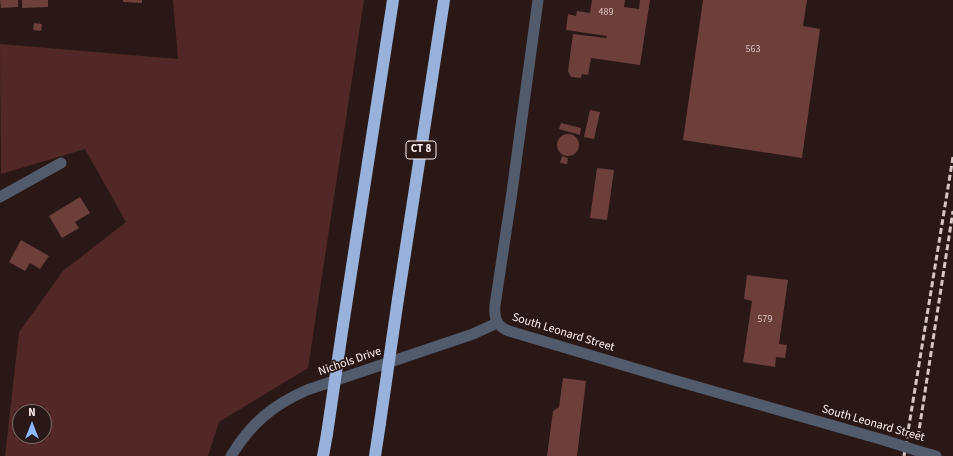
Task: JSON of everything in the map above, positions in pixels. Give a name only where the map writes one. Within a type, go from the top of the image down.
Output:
[{"type":"highway","points":[[323,456],[393,0]]},
{"type":"highway","name":"CT 8","points":[[375,456],[444,0]]},
{"type":"street","name":"South Leonard Street","points":[[538,0],[495,305],[494,314],[497,323],[505,329],[549,343],[936,456]]},
{"type":"street","points":[[0,197],[60,163]]},
{"type":"street","name":"Nichols Drive","points":[[231,456],[254,424],[270,410],[288,399],[307,390],[473,334],[497,323]]},
{"type":"shaded area","points":[[173,0],[364,0],[308,368],[219,422],[208,456],[5,456],[19,332],[63,271],[126,222],[85,149],[1,174],[0,44],[178,59]]},
{"type":"building","points":[[0,0],[18,0],[18,7],[1,8]]},
{"type":"building","points":[[22,0],[48,0],[48,7],[22,8]]},
{"type":"building","points":[[123,0],[142,0],[142,3],[123,2]]},
{"type":"building","points":[[592,0],[625,0],[624,7],[639,9],[640,0],[650,0],[640,65],[591,58],[588,75],[582,74],[581,78],[571,77],[568,71],[573,34],[606,38],[607,36],[566,30],[568,14],[576,16],[577,11],[590,13]]},
{"type":"building","points":[[703,0],[807,0],[803,26],[820,29],[802,158],[683,140]]},
{"type":"building","points":[[34,23],[42,24],[41,31],[33,30]]},
{"type":"building","points":[[590,110],[600,112],[594,139],[584,137]]},
{"type":"building","points":[[561,123],[581,128],[580,135],[559,129]]},
{"type":"building","points":[[568,134],[576,137],[579,145],[576,153],[568,156],[560,153],[557,145],[560,137]]},
{"type":"building","points":[[562,156],[568,158],[567,164],[560,163]]},
{"type":"building","points":[[597,168],[614,170],[607,220],[590,218]]},
{"type":"building","points":[[80,197],[90,213],[75,222],[79,228],[62,238],[49,216]]},
{"type":"building","points":[[21,240],[49,256],[40,269],[30,263],[25,271],[9,262]]},
{"type":"building","points":[[747,275],[788,280],[779,344],[787,345],[785,358],[776,357],[775,367],[743,362],[752,301],[744,299]]},
{"type":"building","points":[[563,378],[586,381],[577,456],[547,456],[553,411],[559,407]]},
{"type":"railway","points":[[904,456],[953,157]]},
{"type":"railway","points":[[918,437],[953,211]]}]
